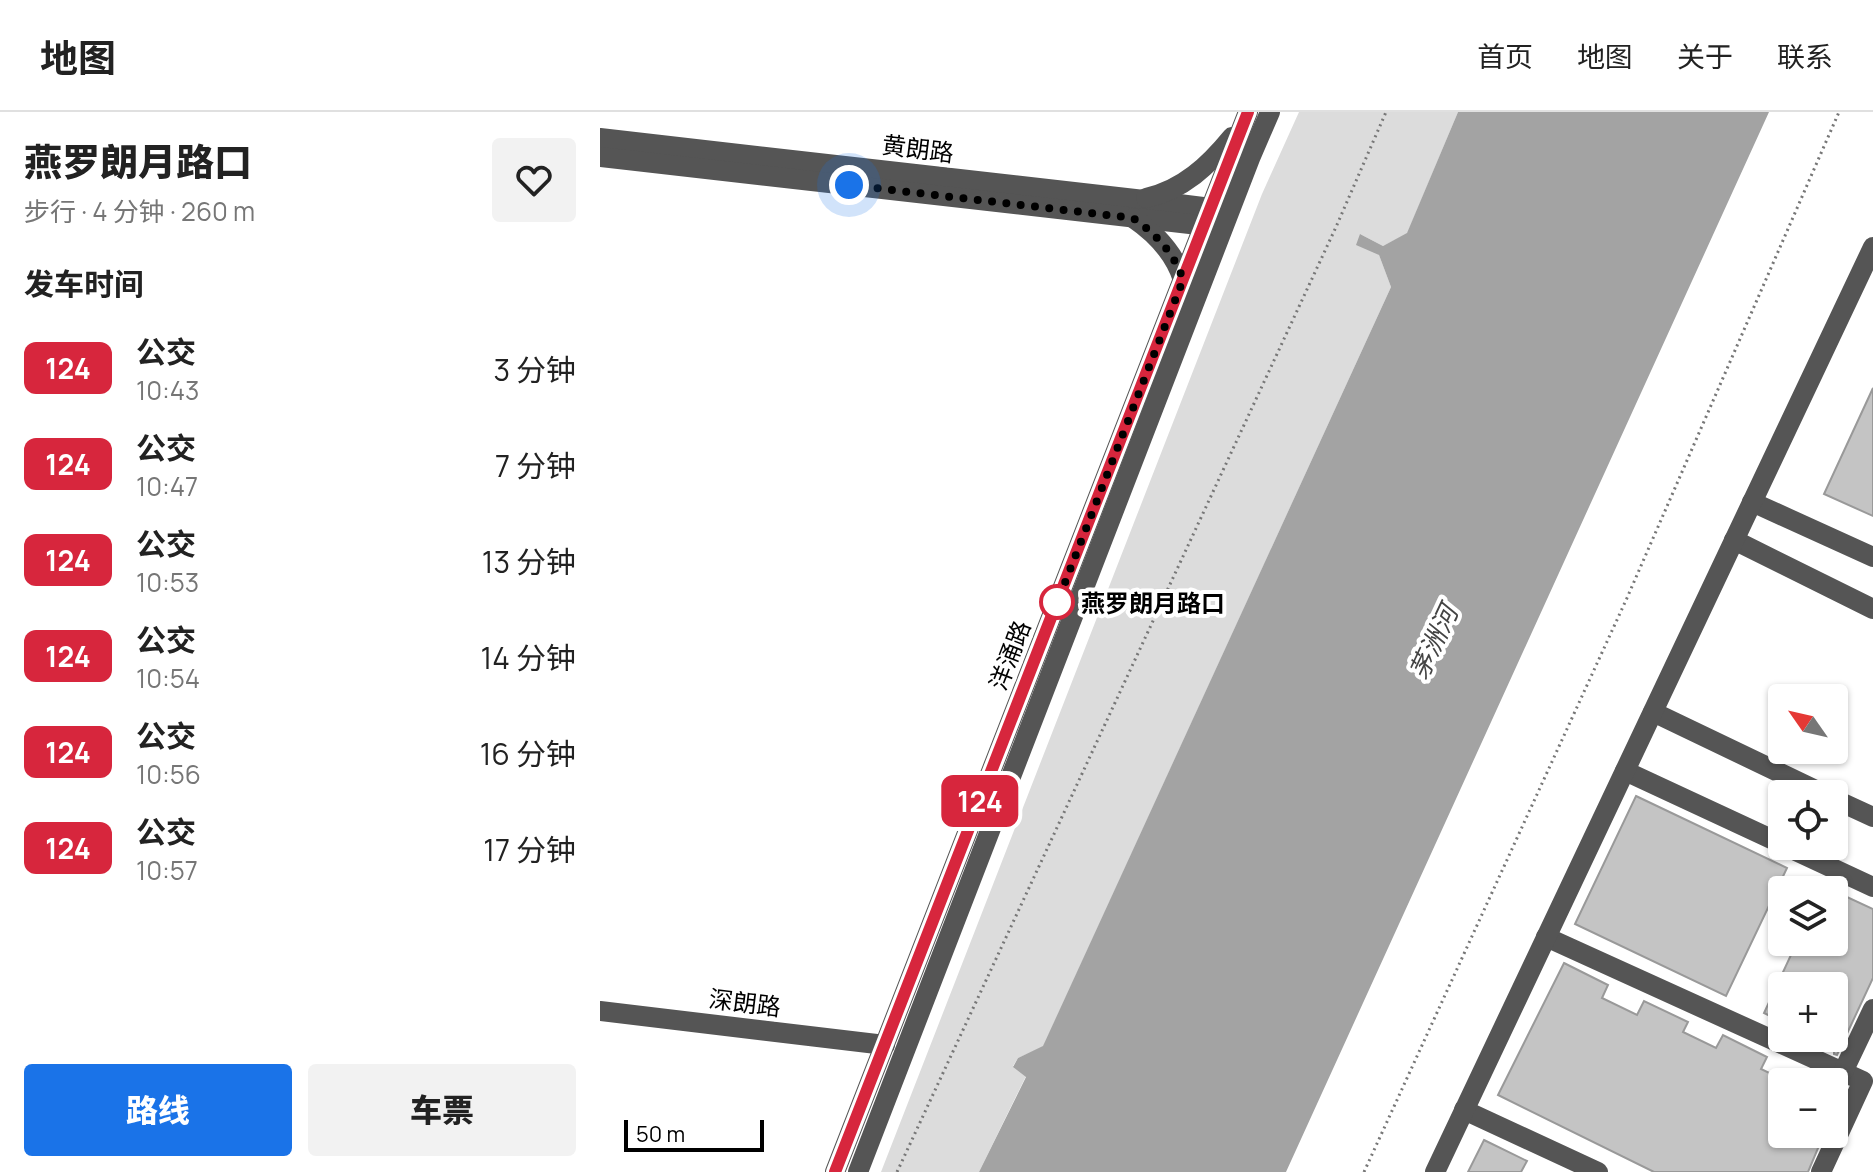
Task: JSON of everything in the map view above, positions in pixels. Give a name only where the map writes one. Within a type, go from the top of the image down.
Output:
[{"type":"street","name":"洋涌路","points":[[835,1172],[1183,280],[1270,112]]},
{"type":"street","name":"洋涌路","points":[[858,1172],[1216,220],[1248,113]]},
{"type":"street","points":[[1183,280],[1167,249],[1136,208],[1201,170],[1232,137],[1248,113]]},
{"type":"street","name":"黄朗路","points":[[600,138],[1216,220]]},
{"type":"street","name":"黄朗路","points":[[600,157],[1136,208]]},
{"type":"street","points":[[1435,1172],[1873,247]]},
{"type":"street","points":[[1752,502],[1873,557]]},
{"type":"street","points":[[1734,540],[1873,609]]},
{"type":"street","points":[[1653,712],[1795,780]]},
{"type":"street","points":[[1625,771],[1768,838]]},
{"type":"street","points":[[1848,805],[1873,817]]},
{"type":"street","points":[[1816,860],[1873,887]]},
{"type":"street","points":[[1546,937],[1834,1068]]},
{"type":"street","points":[[1845,1068],[1873,1009]]},
{"type":"street","name":"深朗路","points":[[600,1011],[885,1045]]},
{"type":"street","points":[[1848,1074],[1863,1081],[1848,1114]]},
{"type":"street","points":[[1464,1110],[1598,1172]]},
{"type":"street","points":[[1821,1172],[1832,1148]]},
{"type":"path","points":[[897,1172],[1336,227],[1386,112]]},
{"type":"path","points":[[1364,1172],[1627,598],[1839,112]]},
{"type":"shaded area","points":[[1299,112],[1458,112],[1407,234],[1383,246],[1360,234],[1379,255],[1391,287],[1043,1047],[1018,1058],[1013,1066],[1026,1076],[979,1172],[881,1172],[1262,194]]},
{"type":"water","name":"茅洲河","points":[[1458,112],[1769,112],[1286,1172],[979,1172],[1026,1077],[1013,1067],[1018,1058],[1043,1046],[1391,287],[1379,255],[1356,245],[1360,234],[1383,246],[1407,233]]},
{"type":"building","points":[[1873,388],[1873,516],[1824,494]]},
{"type":"building","points":[[1636,796],[1787,868],[1783,876],[1768,876],[1768,908],[1726,996],[1575,924]]},
{"type":"building","points":[[1848,897],[1873,909],[1873,978],[1848,1031],[1848,972],[1783,972],[1790,956],[1848,956]]},
{"type":"building","points":[[1564,963],[1608,985],[1602,998],[1637,1015],[1644,1001],[1688,1022],[1683,1032],[1716,1048],[1723,1035],[1767,1057],[1761,1069],[1768,1072],[1768,1148],[1818,1148],[1808,1172],[1654,1172],[1498,1095]]},
{"type":"building","points":[[1484,1140],[1527,1161],[1521,1172],[1468,1172]]},
{"type":"bus line","name":"124","points":[[835,1172],[1248,112]]},
{"type":"place","name":"燕罗朗月路口","points":[[1057,602]]},
{"type":"route","points":[[849,185],[1133,218],[1162,243],[1177,265],[1183,280],[1052,616],[1057,602]]}]
